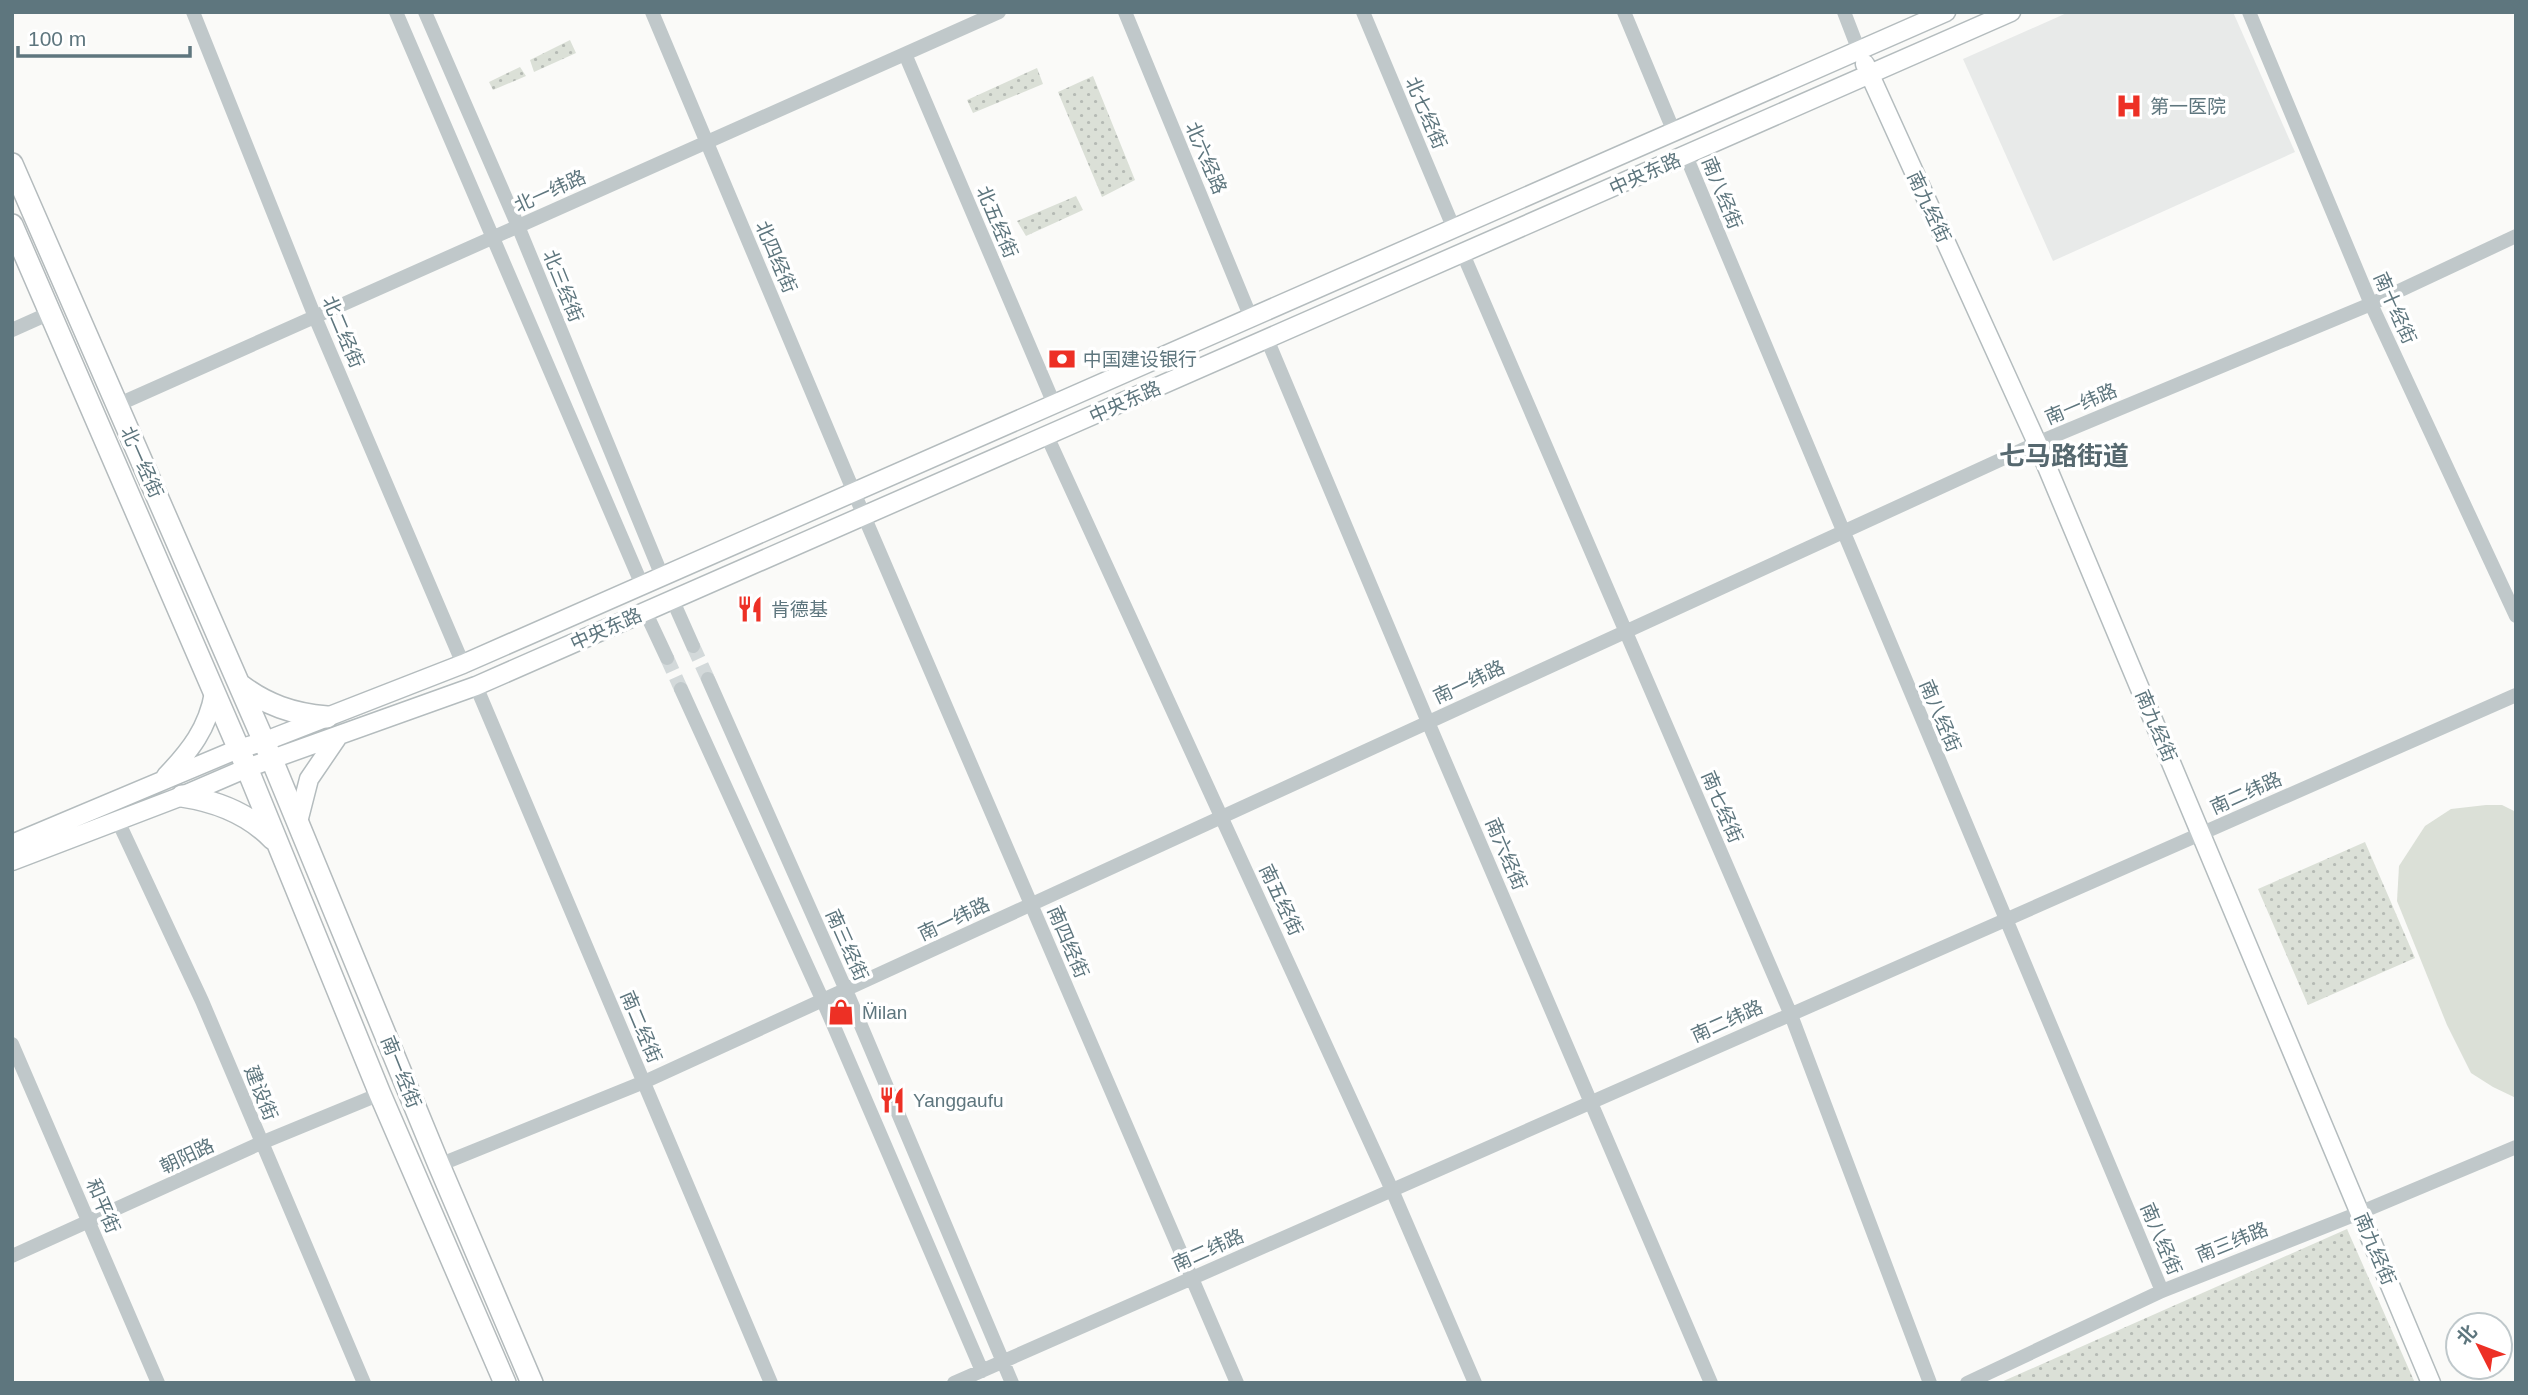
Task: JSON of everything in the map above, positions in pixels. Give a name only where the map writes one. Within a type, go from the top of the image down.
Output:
[{"type":"highway","name":"北一经街","points":[[12,164],[268,751]]},
{"type":"highway","name":"北一经街","points":[[12,225],[243,758]]},
{"type":"highway","points":[[238,684],[274,707],[302,715],[327,717]]},
{"type":"highway","name":"南一经街","points":[[268,751],[532,1383]]},
{"type":"highway","name":"南一经街","points":[[243,758],[380,1094],[505,1383]]},
{"type":"highway","points":[[182,796],[239,814],[268,834],[278,845]]},
{"type":"main road","name":"中央东路","points":[[268,751],[327,717],[463,664],[1946,12]]},
{"type":"main road","name":"中央东路","points":[[268,751],[340,736],[476,686],[2011,12]]},
{"type":"main road","name":"南九经街","points":[[1859,51],[2037,443],[2431,1383]]},
{"type":"main road","points":[[162,781],[190,750],[202,731],[211,713],[214,694]]},
{"type":"main road","points":[[298,822],[309,779],[340,736]]},
{"type":"main road","points":[[12,844],[162,781],[268,751]]},
{"type":"main road","points":[[12,860],[182,796],[243,758]]},
{"type":"street","name":"北二经街","points":[[193,12],[315,317],[463,664]]},
{"type":"street","points":[[396,12],[642,586]]},
{"type":"street","name":"北三经街","points":[[425,12],[518,226],[662,576]]},
{"type":"street","name":"北四经街","points":[[652,12],[864,516]]},
{"type":"street","name":"北一纬路","points":[[117,405],[999,12]]},
{"type":"street","name":"北六经路","points":[[1125,12],[1251,318]]},
{"type":"street","name":"北七经街","points":[[1363,12],[1454,229]]},
{"type":"street","points":[[1624,12],[1674,132]]},
{"type":"street","points":[[1843,12],[1859,51]]},
{"type":"street","name":"南十经街","points":[[2249,12],[2371,304],[2516,616]]},
{"type":"street","name":"北五经街","points":[[905,54],[1054,404]]},
{"type":"street","name":"南八经街","points":[[1686,156],[2162,1291]]},
{"type":"street","name":"南一纬路","points":[[439,1165],[644,1082],[2037,443],[2371,304],[2516,236]]},
{"type":"street","name":"南七经街","points":[[1463,254],[1791,1014],[1930,1383]]},
{"type":"street","points":[[12,330],[50,313]]},
{"type":"street","name":"南六经街","points":[[1268,339],[1428,722],[1711,1383]]},
{"type":"street","name":"南五经街","points":[[1047,436],[1392,1190],[1475,1383]]},
{"type":"street","name":"南四经街","points":[[864,516],[1237,1383]]},
{"type":"street","points":[[673,601],[693,646]]},
{"type":"street","points":[[645,611],[667,658]]},
{"type":"street","name":"南三经街","points":[[708,679],[846,990],[1012,1383]]},
{"type":"street","name":"南二经街","points":[[476,686],[771,1383]]},
{"type":"street","points":[[681,689],[823,1001],[982,1371]]},
{"type":"street","name":"南二纬路","points":[[954,1383],[2516,695]]},
{"type":"street","name":"建设街","points":[[117,819],[202,1001],[364,1383]]},
{"type":"street","name":"和平街","points":[[12,1044],[158,1383]]},
{"type":"street","name":"朝阳路","points":[[12,1256],[261,1143],[380,1094]]},
{"type":"street","name":"南三纬路","points":[[1967,1383],[2162,1291],[2516,1147]]},
{"type":"shaded area","name":"第一医院","points":[[2069,12],[2233,12],[2295,152],[2053,261],[1963,59]]},
{"type":"shaded area","points":[[570,40],[576,53],[534,72],[530,60]]},
{"type":"shaded area","points":[[520,67],[526,76],[493,90],[489,82]]},
{"type":"shaded area","points":[[1037,68],[1043,84],[973,113],[967,100]]},
{"type":"shaded area","points":[[1093,76],[1135,180],[1102,197],[1058,92]]},
{"type":"shaded area","points":[[1076,196],[1083,210],[1026,236],[1017,221]]},
{"type":"shaded area","points":[[2502,805],[2516,812],[2516,1098],[2471,1073],[2447,1025],[2397,901],[2399,866],[2425,826],[2451,809]]},
{"type":"shaded area","points":[[2365,842],[2415,958],[2308,1005],[2258,889]]},
{"type":"shaded area","points":[[2347,1229],[2415,1383],[1999,1383]]},
{"type":"tunnel","points":[[693,646],[708,679]]},
{"type":"tunnel","points":[[667,658],[681,689]]},
{"type":"place","name":"第一医院","points":[[2129,106]]},
{"type":"place","name":"中国建设银行","points":[[1062,359]]},
{"type":"place","name":"肯德基","points":[[750,609]]},
{"type":"place","name":"M̈ilan","points":[[841,1012]]},
{"type":"place","name":"Yanggaufu","points":[[892,1100]]},
{"type":"district","name":"七马路街道","points":[[2064,456]]}]
